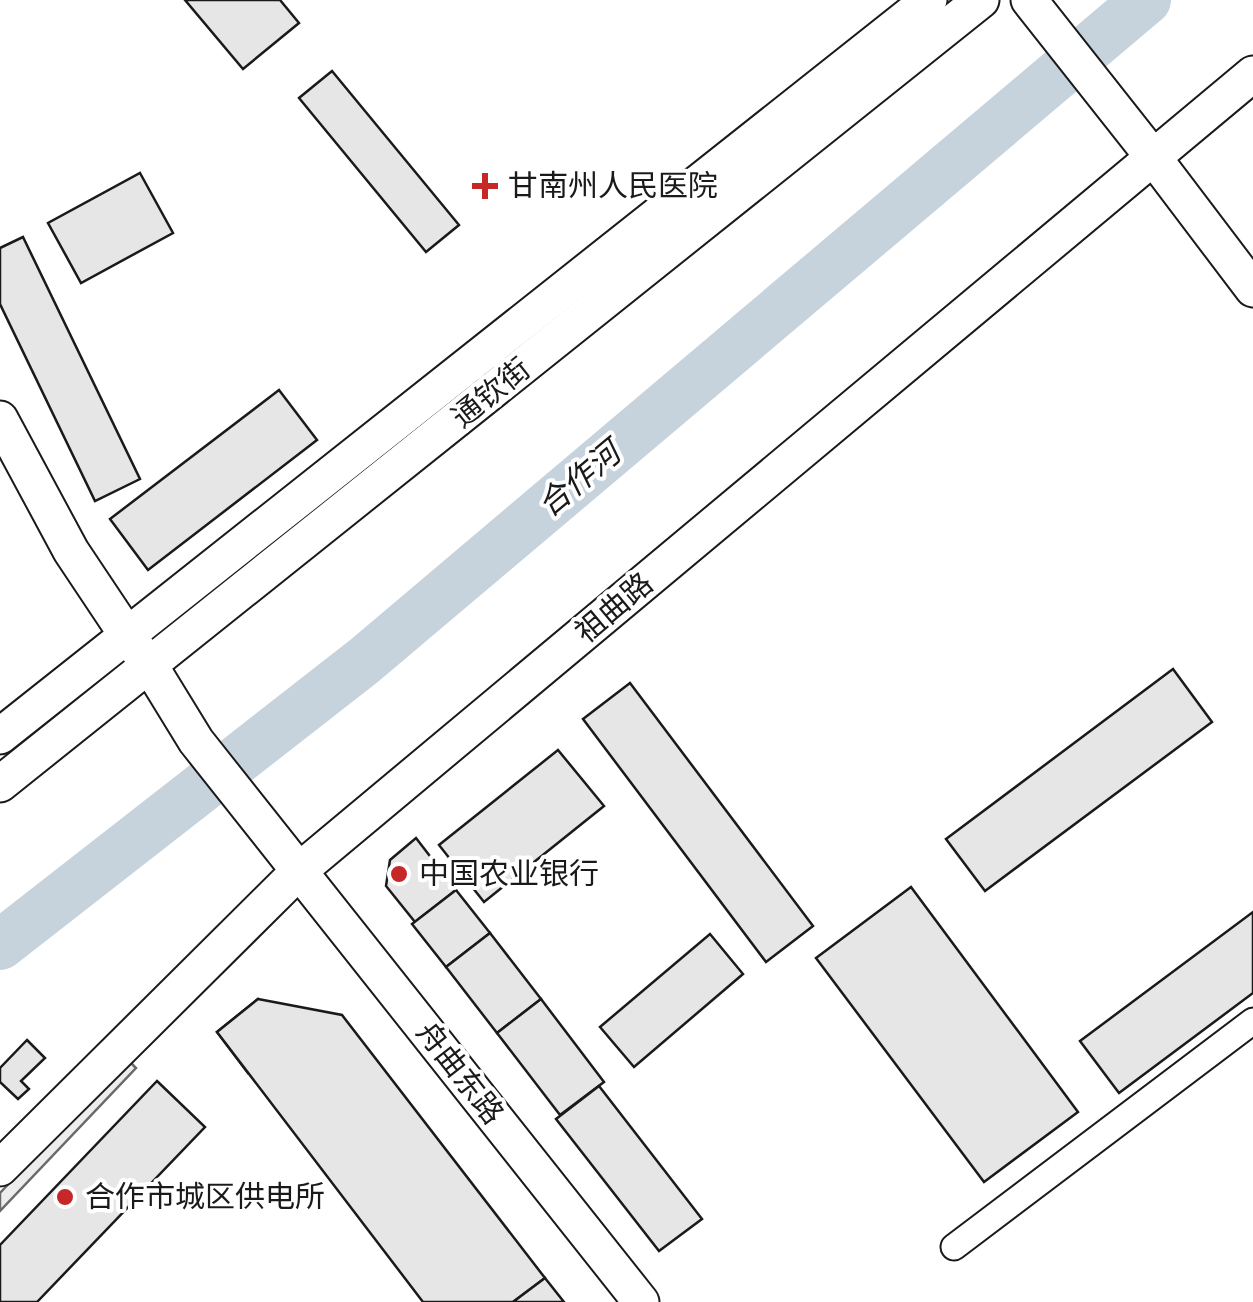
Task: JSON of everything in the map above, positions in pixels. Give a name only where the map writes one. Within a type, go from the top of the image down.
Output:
[{"type":"street","points":[[0,736],[929,0]]},
{"type":"street","name":"通钦街","points":[[0,784],[981,0]]},
{"type":"street","points":[[1029,0],[1253,289]]},
{"type":"street","name":"祖曲路","points":[[0,1168],[290,857],[1253,74]]},
{"type":"street","name":"舟曲东路","points":[[0,419],[72,551],[196,741],[641,1302]]},
{"type":"street","points":[[954,1248],[1253,1022]]},
{"type":"shaded area","points":[[127,1059],[136,1068],[0,1211],[0,1193]]},
{"type":"building","points":[[185,0],[280,0],[299,23],[243,69]]},
{"type":"building","points":[[332,71],[459,225],[426,252],[299,98]]},
{"type":"building","points":[[140,173],[173,233],[81,283],[48,223]]},
{"type":"building","points":[[23,237],[140,479],[95,501],[0,304],[0,248]]},
{"type":"building","points":[[279,390],[317,440],[148,570],[110,519]]},
{"type":"building","points":[[1173,669],[1212,722],[985,891],[946,839]]},
{"type":"building","points":[[630,683],[813,926],[766,962],[583,719]]},
{"type":"building","points":[[558,750],[604,806],[484,902],[439,845]]},
{"type":"building","points":[[416,838],[456,890],[415,922],[386,886],[390,860]]},
{"type":"building","points":[[911,887],[1078,1112],[984,1182],[816,958]]},
{"type":"building","points":[[456,890],[490,933],[446,967],[412,924]]},
{"type":"building","points":[[1253,912],[1253,993],[1119,1093],[1080,1041]]},
{"type":"building","points":[[490,933],[541,999],[497,1033],[446,967]]},
{"type":"building","points":[[710,934],[743,974],[634,1067],[600,1027]]},
{"type":"building","points":[[258,999],[269,1013],[309,1023],[319,1016],[426,1154],[372,1195],[295,1094],[304,1086],[296,1076],[260,1064],[248,1073],[217,1032]]},
{"type":"building","points":[[258,999],[342,1015],[545,1278],[513,1302],[423,1302],[217,1032]]},
{"type":"building","points":[[541,999],[604,1082],[560,1115],[497,1033]]},
{"type":"building","points":[[27,1040],[45,1058],[21,1081],[29,1089],[18,1099],[0,1082],[0,1068]]},
{"type":"building","points":[[157,1081],[205,1127],[37,1302],[0,1302],[0,1245]]},
{"type":"building","points":[[599,1086],[702,1219],[659,1251],[556,1119]]},
{"type":"building","points":[[545,1278],[564,1302],[513,1302]]},
{"type":"waterway","name":"合作河","points":[[0,945],[364,661],[1146,0]]},
{"type":"place","name":"甘南州人民医院","points":[[485,186]]},
{"type":"place","name":"中国农业银行","points":[[399,874]]},
{"type":"place","name":"合作市城区供电所","points":[[65,1197]]}]
